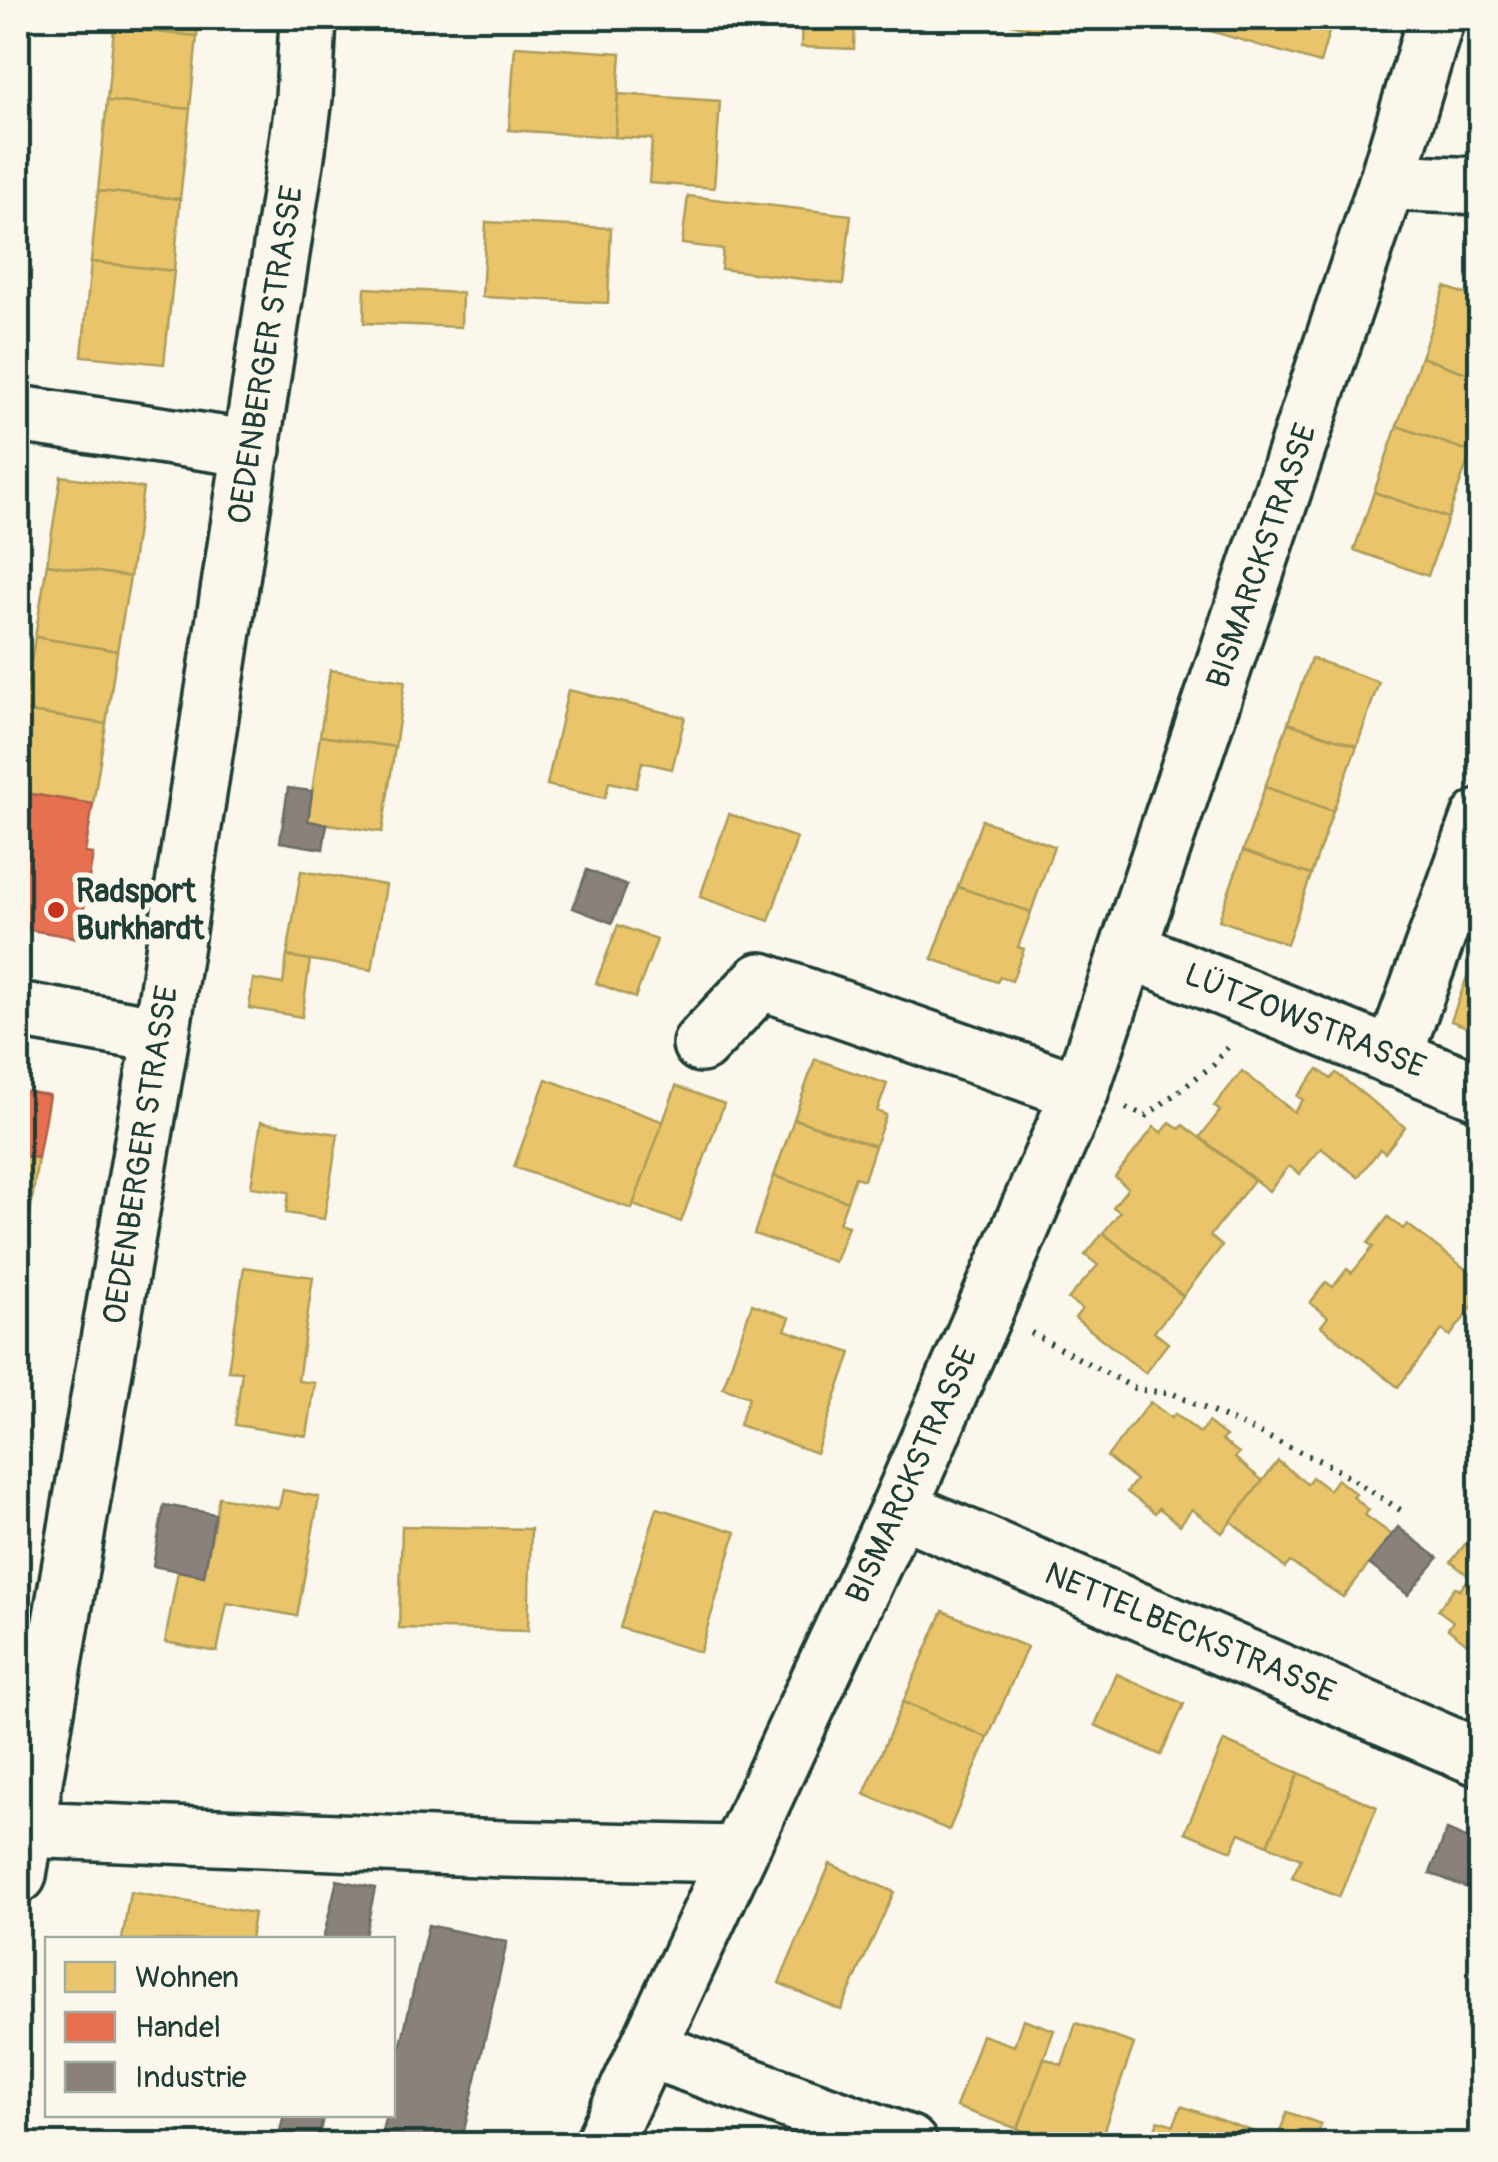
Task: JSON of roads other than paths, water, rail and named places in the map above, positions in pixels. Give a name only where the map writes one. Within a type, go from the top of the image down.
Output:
[{"type":"street","name":"OEDENBERGER STRASSE","points":[[21,1852],[161,1035],[253,449],[304,98],[308,18]]},
{"type":"street","name":"BISMARCKSTRASSE","points":[[603,2144],[899,1508],[1080,1092],[1387,182],[1436,18]]},
{"type":"street","points":[[1387,182],[1480,186]]},
{"type":"street","points":[[18,414],[253,449]]},
{"type":"street","points":[[1393,1058],[1480,818]]},
{"type":"street","name":"LÜTZOWSTRASSE","points":[[1130,950],[1480,1092]]},
{"type":"street","points":[[701,1044],[761,982],[1080,1092]]},
{"type":"street","points":[[18,1010],[161,1035]]},
{"type":"street","name":"NETTELBECKSTRASSE","points":[[899,1508],[1480,1758]]},
{"type":"street","points":[[21,1852],[504,1849],[736,1854]]},
{"type":"street","points":[[648,2049],[909,2144]]},
{"type":"place","name":"Radsport Burkhardt","points":[[56,910]]}]
